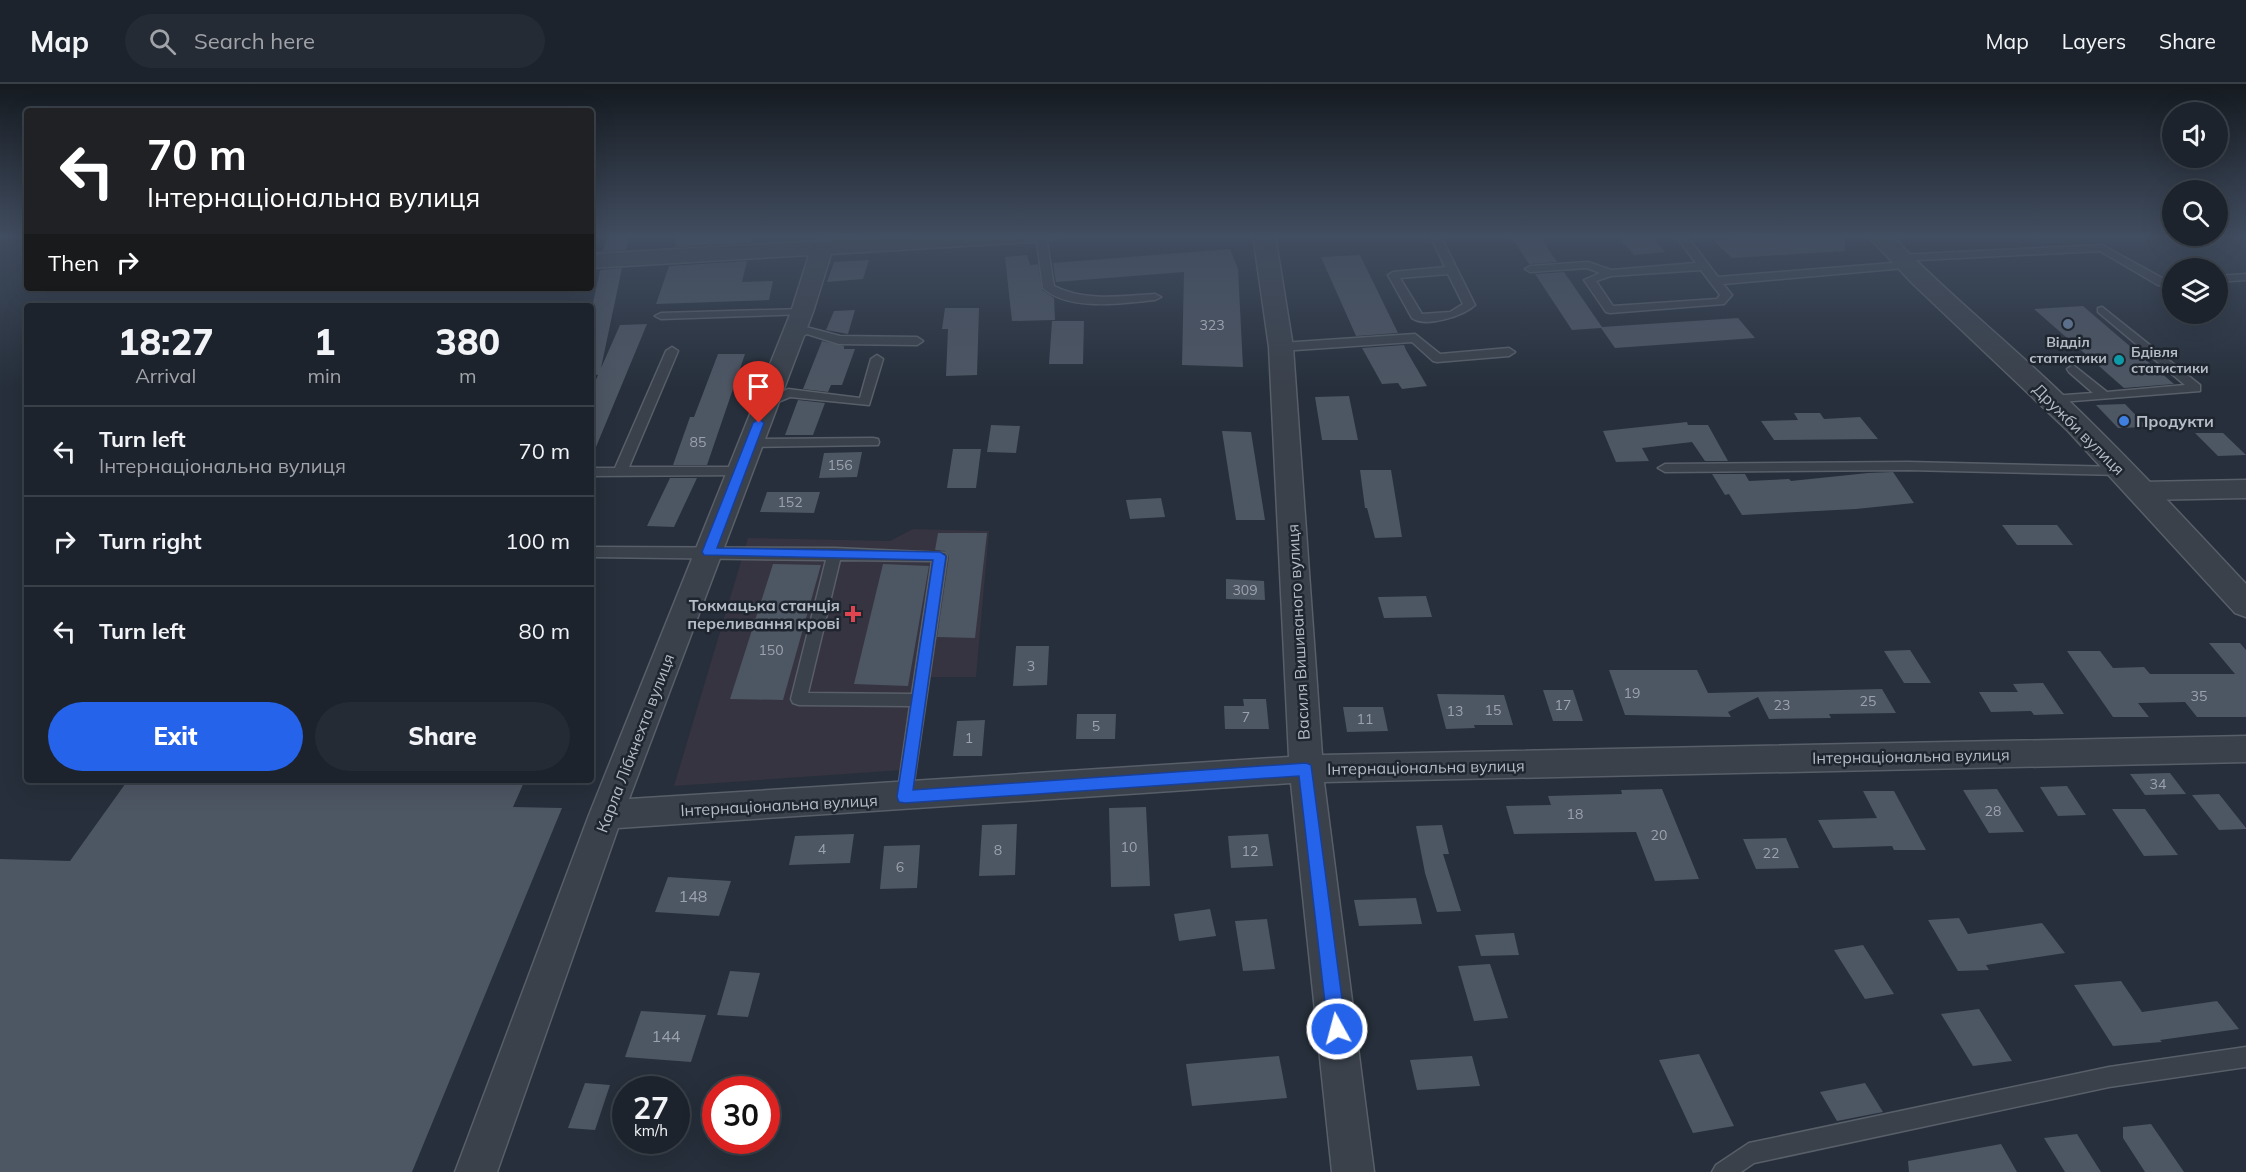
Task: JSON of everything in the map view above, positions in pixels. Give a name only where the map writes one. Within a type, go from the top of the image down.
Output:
[{"type":"street","name":"Карла Лібкнехта вулиця","points":[[476,1172],[606,815],[709,552],[809,286]]},
{"type":"street","name":"Василя Вишиваного вулиця","points":[[1272,286],[1281,347],[1306,769],[1353,1172]]},
{"type":"street","name":"Дружби вулиця","points":[[1928,286],[2052,400],[2141,491],[2246,605]]},
{"type":"street","points":[[2141,491],[2246,489]]},
{"type":"street","name":"Інтернаціональна вулиця","points":[[606,815],[1306,769],[2246,749]]},
{"type":"lane","points":[[1049,286],[1063,296],[1093,302],[1155,297]]},
{"type":"lane","points":[[1399,286],[1418,318],[1453,315],[1468,305],[1459,286]]},
{"type":"lane","points":[[1594,286],[1610,310],[1720,302],[1726,295],[1719,286]]},
{"type":"lane","points":[[2052,400],[2196,388],[2102,310]]},
{"type":"lane","points":[[661,316],[796,325],[839,340],[917,341]]},
{"type":"lane","points":[[1281,347],[1415,338],[1437,358],[1509,351]]},
{"type":"lane","points":[[620,472],[672,351]]},
{"type":"lane","points":[[766,403],[788,393],[865,402],[877,359]]},
{"type":"lane","points":[[2073,369],[2103,396]]},
{"type":"lane","points":[[751,442],[873,442]]},
{"type":"lane","points":[[1665,468],[1908,466],[2122,471]]},
{"type":"lane","points":[[594,472],[740,471]]},
{"type":"lane","points":[[594,552],[940,556],[905,797]]},
{"type":"lane","points":[[835,553],[799,699],[919,700]]},
{"type":"lane","points":[[1723,1172],[1749,1154],[2109,1077],[2246,1057]]},
{"type":"shaded area","name":"Токмацька станція переливання крові","points":[[913,529],[989,531],[976,677],[928,677],[917,769],[674,786],[748,538],[890,541]]},
{"type":"building","points":[[597,286],[618,286],[601,368],[620,325],[647,324],[594,452],[594,384],[598,375],[594,374],[593,303]]},
{"type":"building","points":[[662,286],[772,286],[769,300],[656,304]]},
{"type":"building","points":[[1008,286],[1041,286],[1042,290],[1054,298],[1055,320],[1012,321]]},
{"type":"building","points":[[1184,286],[1239,286],[1243,367],[1182,365]]},
{"type":"building","points":[[1334,286],[1375,286],[1398,333],[1356,336]]},
{"type":"building","points":[[1543,286],[1574,286],[1602,327],[1738,318],[1755,338],[1615,348],[1601,328],[1572,330]]},
{"type":"building","name":"Бдівля статистики","points":[[2083,306],[2174,384],[2124,388],[2034,309]]},
{"type":"building","points":[[945,308],[979,308],[977,375],[946,376],[948,329],[942,329]]},
{"type":"building","points":[[855,310],[848,334],[826,330],[834,311]]},
{"type":"building","points":[[1052,321],[1084,321],[1083,364],[1049,364]]},
{"type":"building","points":[[822,341],[844,346],[844,349],[855,349],[842,385],[831,385],[828,392],[803,389]]},
{"type":"building","points":[[1404,345],[1427,386],[1402,389],[1398,383],[1382,384],[1362,348]]},
{"type":"building","points":[[718,354],[745,354],[707,465],[673,465],[690,417],[694,417]]},
{"type":"building","points":[[1349,396],[1358,440],[1322,440],[1315,397]]},
{"type":"building","points":[[798,400],[825,403],[813,435],[785,435]]},
{"type":"building","points":[[2125,404],[2147,427],[2118,428],[2096,405]]},
{"type":"building","points":[[1794,413],[1820,413],[1824,419],[1860,417],[1878,439],[1774,440],[1761,421],[1798,420]]},
{"type":"building","points":[[1687,422],[1688,425],[1708,425],[1728,461],[1705,461],[1692,442],[1642,448],[1649,461],[1616,462],[1603,431]]},
{"type":"building","points":[[991,425],[1020,426],[1016,453],[987,452]]},
{"type":"building","points":[[1222,431],[1251,432],[1265,520],[1236,520]]},
{"type":"building","points":[[2195,433],[2223,433],[2246,455],[2218,456]]},
{"type":"building","points":[[953,449],[981,449],[976,488],[947,488]]},
{"type":"building","points":[[862,452],[857,477],[819,478],[824,453]]},
{"type":"building","points":[[1360,470],[1391,470],[1402,537],[1375,538],[1367,508],[1365,508]]},
{"type":"building","points":[[1893,472],[1914,503],[1856,509],[1742,515],[1729,494],[1725,495],[1712,474],[1745,474],[1749,481],[1789,479],[1791,481]]},
{"type":"building","points":[[670,478],[697,478],[674,527],[647,526]]},
{"type":"building","points":[[767,492],[820,492],[814,513],[760,512]]},
{"type":"building","points":[[1161,498],[1165,517],[1130,519],[1126,500]]},
{"type":"building","points":[[2002,525],[2057,525],[2073,545],[2017,545]]},
{"type":"building","points":[[938,533],[987,533],[975,638],[937,637],[949,556],[945,551],[935,550]]},
{"type":"building","points":[[773,564],[821,565],[783,700],[730,699]]},
{"type":"building","points":[[883,564],[929,566],[908,686],[854,684]]},
{"type":"building","points":[[1226,579],[1264,581],[1265,600],[1226,599]]},
{"type":"building","points":[[1426,596],[1432,617],[1384,618],[1378,597]]},
{"type":"building","points":[[2209,643],[2240,643],[2246,650],[2246,717],[2197,717],[2185,702],[2138,703],[2149,717],[2113,717],[2067,651],[2100,651],[2113,668],[2144,667],[2150,674],[2235,674]]},
{"type":"building","points":[[1016,646],[1049,646],[1047,685],[1013,686]]},
{"type":"building","points":[[1910,650],[1931,683],[1904,683],[1884,651]]},
{"type":"building","points":[[1609,670],[1697,670],[1708,693],[1882,689],[1896,713],[1829,714],[1831,718],[1769,719],[1758,697],[1728,712],[1731,717],[1625,715]]},
{"type":"building","points":[[2043,683],[2064,714],[2034,715],[2031,711],[1991,712],[1979,692],[2018,692],[2013,684]]},
{"type":"building","points":[[1543,690],[1573,690],[1583,721],[1553,721]]},
{"type":"building","points":[[1437,694],[1504,695],[1513,725],[1474,725],[1475,728],[1446,729]]},
{"type":"building","points":[[1243,699],[1266,699],[1269,729],[1225,729],[1224,706],[1244,706]]},
{"type":"building","points":[[1343,707],[1383,707],[1388,731],[1347,732]]},
{"type":"building","points":[[1077,714],[1116,714],[1115,739],[1076,739]]},
{"type":"building","points":[[985,720],[982,756],[953,756],[957,721]]},
{"type":"building","points":[[2170,773],[2186,794],[2145,795],[2130,774]]},
{"type":"building","points":[[126,783],[524,783],[513,807],[562,808],[412,1172],[0,1172],[0,859],[70,861]]},
{"type":"building","points":[[2067,786],[2086,815],[2058,816],[2040,787]]},
{"type":"building","points":[[1662,789],[1699,879],[1655,881],[1636,832],[1514,834],[1506,806],[1551,805],[1548,796],[1622,794],[1621,790]]},
{"type":"building","points":[[1997,789],[2024,832],[1989,833],[1963,790]]},
{"type":"building","points":[[1863,791],[1894,791],[1926,850],[1894,850],[1892,846],[1833,848],[1818,820],[1877,818]]},
{"type":"building","points":[[2219,794],[2246,829],[2219,830],[2192,795]]},
{"type":"building","points":[[1146,807],[1150,886],[1111,887],[1109,808]]},
{"type":"building","points":[[2112,809],[2145,809],[2178,855],[2144,856]]},
{"type":"building","points":[[1017,824],[1015,875],[979,876],[982,825]]},
{"type":"building","points":[[1442,825],[1449,854],[1443,854],[1461,911],[1437,912],[1425,873],[1416,826]]},
{"type":"building","points":[[854,834],[850,863],[789,865],[795,836]]},
{"type":"building","points":[[1268,834],[1273,866],[1231,868],[1228,836]]},
{"type":"building","points":[[1786,838],[1799,868],[1756,869],[1743,839]]},
{"type":"building","points":[[920,845],[917,888],[880,889],[884,846]]},
{"type":"building","points":[[668,877],[731,881],[719,916],[655,912]]},
{"type":"building","points":[[1416,898],[1422,924],[1359,926],[1354,900]]},
{"type":"building","points":[[1210,909],[1216,936],[1179,941],[1174,914]]},
{"type":"building","points":[[1959,918],[1968,934],[2042,923],[2065,953],[1986,965],[1989,970],[1958,971],[1928,920]]},
{"type":"building","points":[[1267,919],[1275,969],[1243,971],[1235,921]]},
{"type":"building","points":[[1514,933],[1519,955],[1481,956],[1475,935]]},
{"type":"building","points":[[1863,945],[1894,994],[1865,999],[1834,950]]},
{"type":"building","points":[[1490,964],[1508,1018],[1474,1021],[1458,966]]},
{"type":"building","points":[[730,971],[760,973],[748,1017],[717,1015]]},
{"type":"building","points":[[2121,981],[2142,1012],[2217,1001],[2239,1029],[2160,1040],[2162,1042],[2113,1046],[2074,985]]},
{"type":"building","points":[[1979,1009],[2012,1061],[1973,1066],[1941,1014]]},
{"type":"building","points":[[641,1011],[706,1015],[691,1062],[625,1057]]},
{"type":"building","points":[[1699,1054],[1734,1126],[1693,1133],[1659,1060]]},
{"type":"building","points":[[1279,1056],[1287,1098],[1192,1106],[1186,1064]]},
{"type":"building","points":[[1472,1056],[1480,1086],[1417,1090],[1410,1060]]},
{"type":"building","points":[[585,1083],[610,1085],[595,1130],[568,1128]]},
{"type":"building","points":[[1865,1083],[1883,1112],[1837,1121],[1820,1092]]},
{"type":"building","points":[[2151,1124],[2184,1172],[2145,1172],[2123,1138],[2123,1127]]},
{"type":"building","points":[[2077,1134],[2101,1172],[2065,1172],[2044,1138]]},
{"type":"building","points":[[2001,1144],[2017,1172],[1909,1172],[1908,1161]]},
{"type":"place","name":"Відділ статистики","points":[[2068,324]]},
{"type":"place","name":"Бдівля статистики","points":[[2119,360]]},
{"type":"place","name":"Продукти","points":[[2124,421]]},
{"type":"place","name":"Токмацька станція переливання крові","points":[[853,614]]},
{"type":"route","points":[[759,423],[709,552],[940,556],[905,797],[1306,769],[1337,1029]]}]
